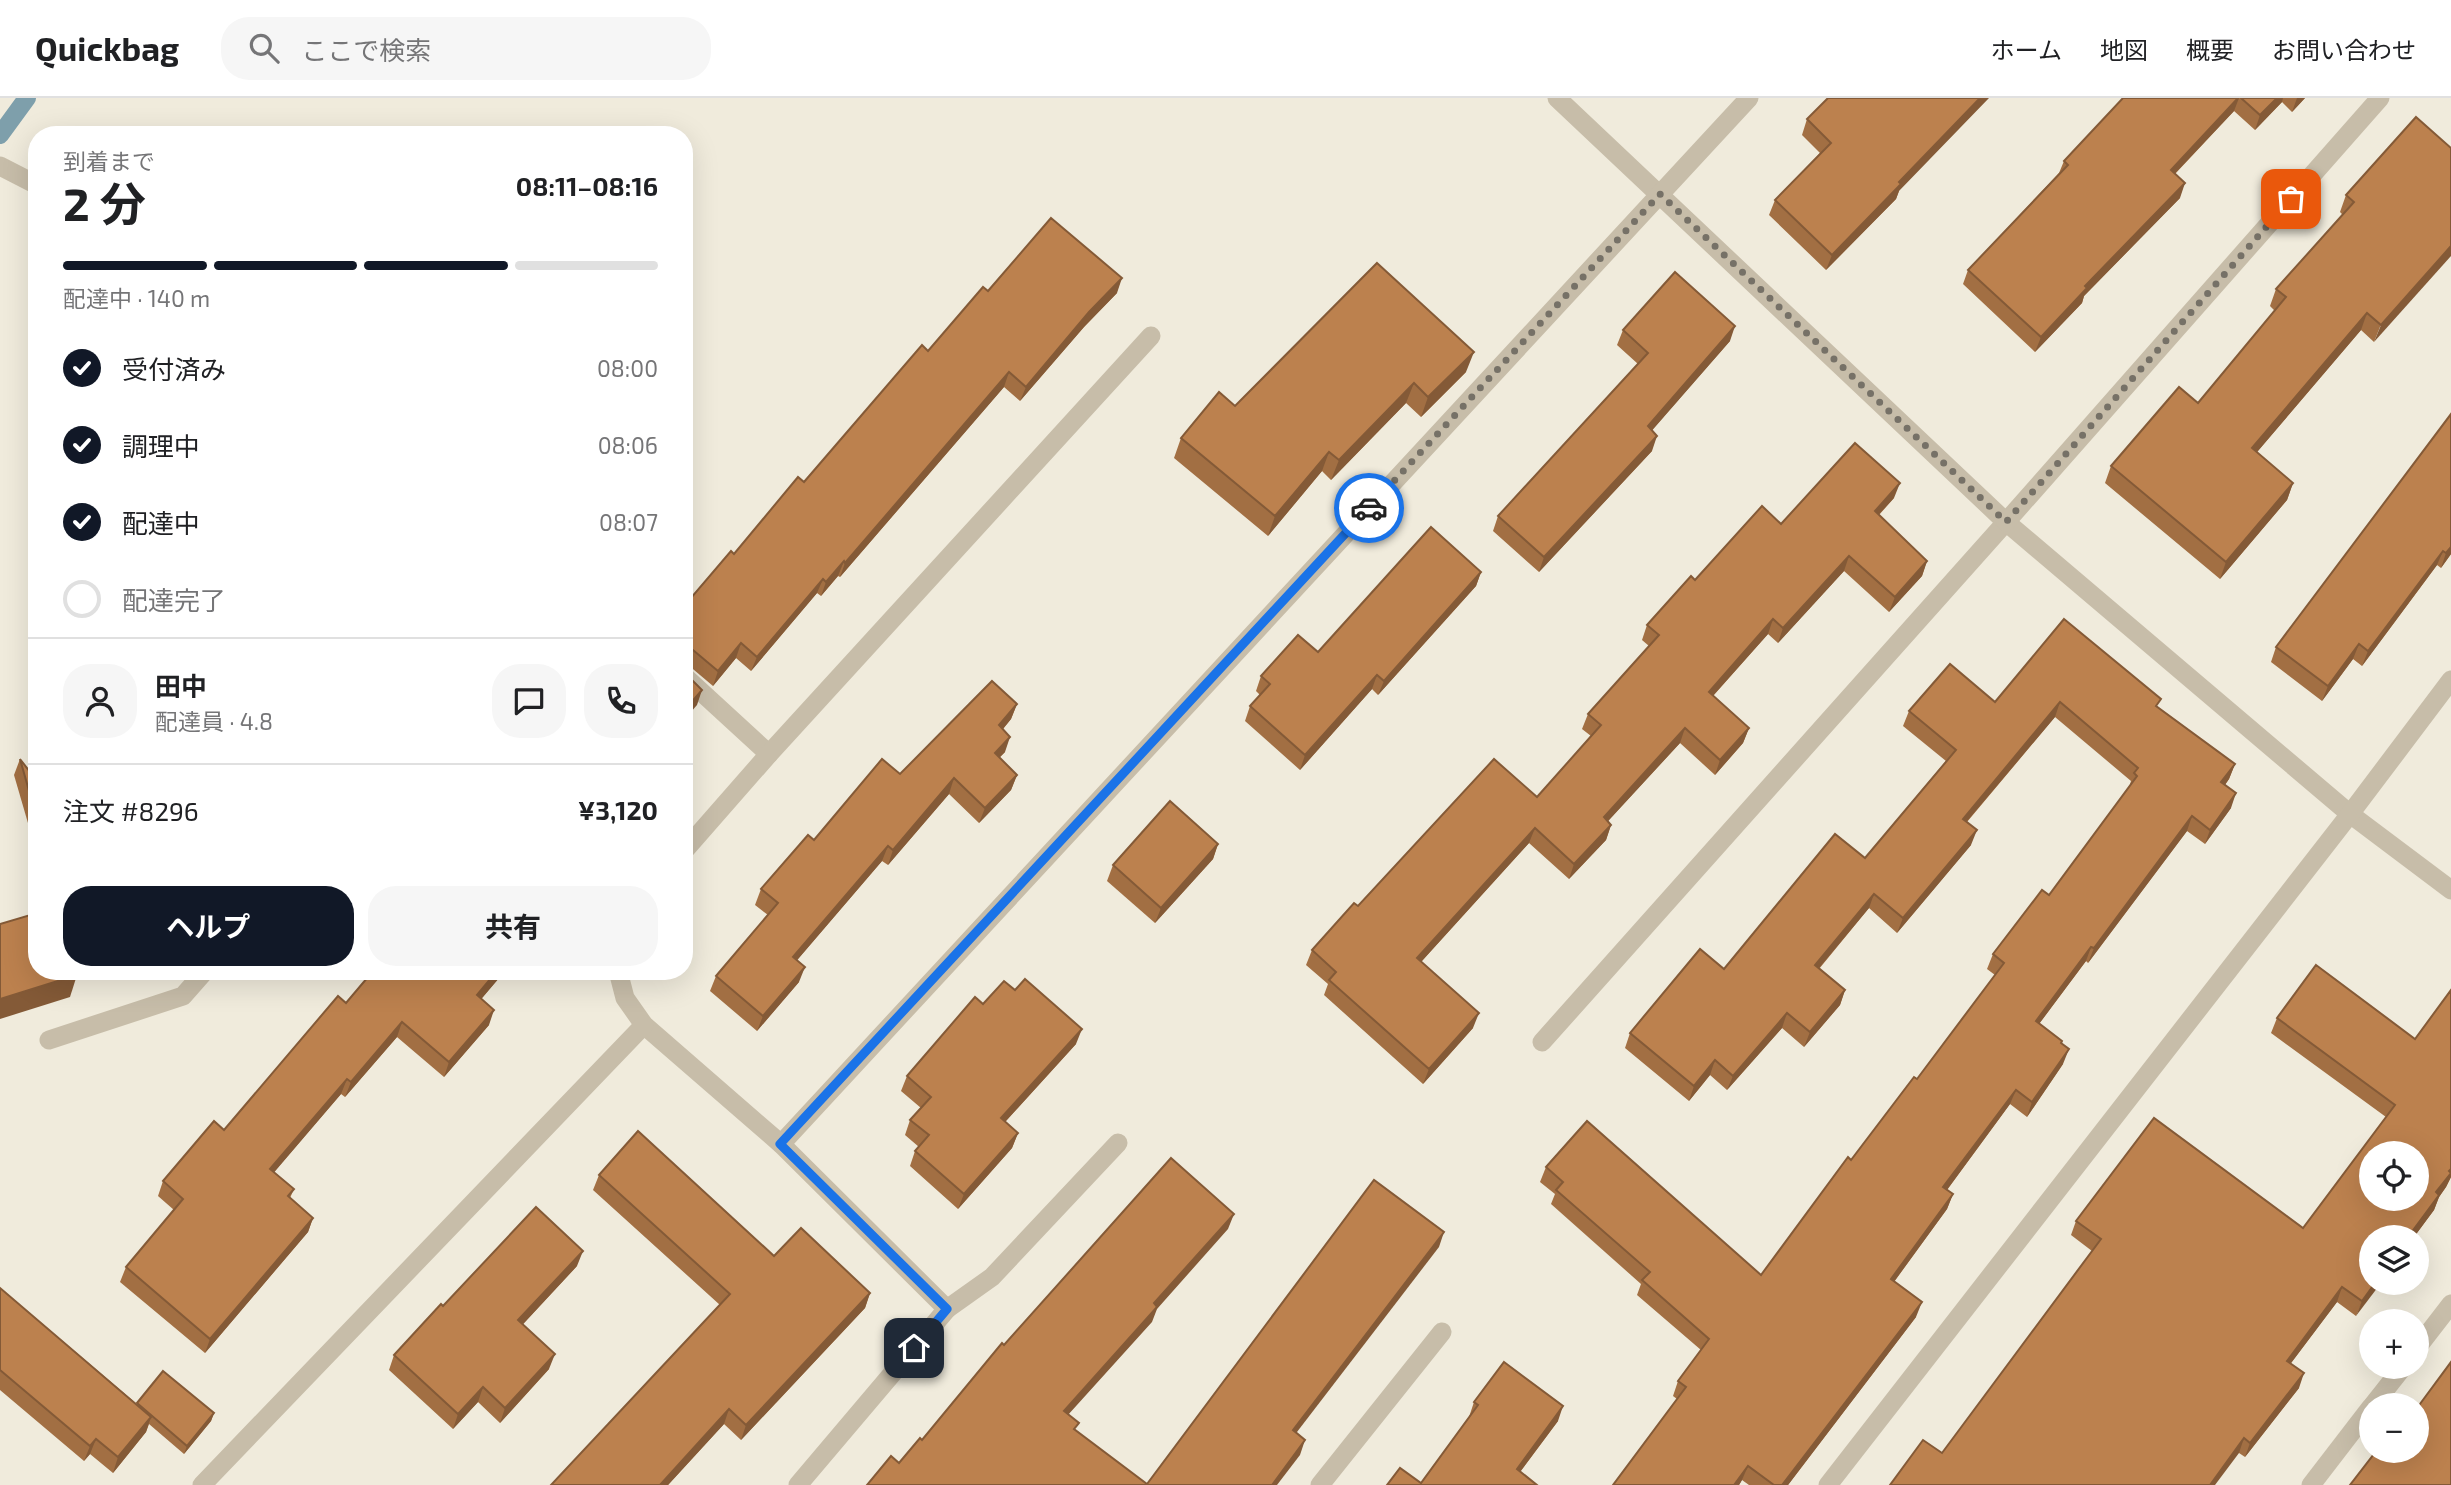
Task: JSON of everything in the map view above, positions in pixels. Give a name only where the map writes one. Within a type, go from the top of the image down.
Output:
[{"type":"street","points":[[1557,98],[2006,522],[2350,814],[2451,890]]},
{"type":"street","points":[[780,1144],[1749,98]]},
{"type":"street","points":[[1542,1042],[2380,98]]},
{"type":"street","points":[[0,166],[28,180]]},
{"type":"street","points":[[693,841],[1151,336]]},
{"type":"street","points":[[1828,1485],[2350,814],[2451,680]]},
{"type":"street","points":[[693,684],[769,754]]},
{"type":"street","points":[[49,1040],[183,996],[197,980]]},
{"type":"street","points":[[620,980],[625,998],[644,1025],[780,1144],[947,1309]]},
{"type":"street","points":[[202,1485],[644,1025]]},
{"type":"street","points":[[798,1485],[947,1309],[992,1277],[1118,1143]]},
{"type":"street","points":[[2429,1333],[2451,1304]]},
{"type":"street","points":[[1320,1485],[1442,1332]]},
{"type":"street","points":[[2382,1393],[2393,1379]]},
{"type":"street","points":[[2311,1485],[2359,1423]]},
{"type":"building","points":[[1828,98],[1980,98],[1832,255],[1775,200],[1831,143],[1807,119]]},
{"type":"building","points":[[2123,98],[2238,98],[2171,170],[2185,183],[2085,286],[2087,288],[2041,337],[1968,270],[2068,165],[2064,161]]},
{"type":"building","points":[[2241,98],[2277,98],[2260,115]]},
{"type":"building","points":[[2416,117],[2451,148],[2451,246],[2381,325],[2367,313],[2252,448],[2293,483],[2226,562],[2111,466],[2179,387],[2198,403],[2286,297],[2276,289],[2354,202],[2346,195]]},
{"type":"building","points":[[1051,218],[1122,278],[1089,312],[1026,387],[1009,372],[845,563],[844,561],[826,582],[823,579],[757,657],[741,643],[718,671],[693,650],[693,595],[731,551],[734,554],[798,477],[804,482],[922,345],[928,351],[983,287],[988,291]]},
{"type":"building","points":[[1377,263],[1474,352],[1428,397],[1414,383],[1339,460],[1329,452],[1275,516],[1181,438],[1219,392],[1235,406]]},
{"type":"building","points":[[1675,272],[1735,326],[1648,426],[1657,436],[1544,557],[1498,516],[1648,353],[1623,330]]},
{"type":"building","points":[[2451,414],[2451,547],[2446,553],[2443,551],[2368,651],[2359,644],[2328,686],[2276,647]]},
{"type":"building","points":[[1855,443],[1900,483],[1875,511],[1927,561],[1895,597],[1849,556],[1783,628],[1773,619],[1709,692],[1749,728],[1720,760],[1685,728],[1604,817],[1611,825],[1574,864],[1535,828],[1417,958],[1479,1013],[1429,1069],[1329,980],[1336,972],[1312,950],[1354,903],[1358,906],[1494,759],[1537,797],[1601,725],[1588,714],[1659,635],[1647,625],[1691,576],[1695,580],[1762,506],[1781,524]]},
{"type":"building","points":[[1431,527],[1481,572],[1384,681],[1377,675],[1305,755],[1250,706],[1270,684],[1261,676],[1298,635],[1318,652]]},
{"type":"building","points":[[2064,619],[2161,699],[2156,706],[2235,764],[2221,782],[2236,793],[2210,830],[2192,816],[2036,1021],[2069,1049],[2032,1102],[2016,1090],[1943,1187],[1953,1194],[1891,1279],[1922,1302],[1782,1485],[1774,1485],[1748,1466],[1734,1485],[1613,1485],[1686,1387],[1678,1381],[1709,1339],[1642,1280],[1650,1272],[1556,1190],[1563,1182],[1546,1167],[1587,1121],[1761,1275],[1848,1157],[1851,1160],[1914,1077],[1917,1079],[2004,963],[1993,954],[2042,890],[2049,895],[2137,776],[2134,773],[2138,768],[2060,702],[1963,819],[1977,830],[1903,918],[1874,894],[1815,965],[1845,990],[1810,1032],[1787,1013],[1733,1076],[1715,1060],[1694,1086],[1630,1033],[1700,949],[1724,969],[1835,834],[1865,858],[1956,750],[1909,711],[1950,664],[1995,702]]},
{"type":"building","points":[[693,681],[702,690],[693,700]]},
{"type":"building","points":[[992,681],[1017,704],[999,725],[1010,737],[995,753],[1017,775],[985,808],[954,778],[893,850],[888,846],[793,957],[805,967],[763,1016],[716,976],[778,903],[761,889],[808,835],[814,840],[882,759],[900,774]]},
{"type":"building","points":[[20,759],[28,769],[28,787]]},
{"type":"building","points":[[1170,801],[1218,844],[1161,908],[1113,865]]},
{"type":"building","points":[[28,916],[28,980],[61,980],[0,999],[0,924]]},
{"type":"building","points":[[2316,965],[2415,1039],[2451,990],[2451,1173],[2436,1192],[2439,1195],[2429,1209],[2429,1141],[2368,1141],[2395,1105],[2277,1018]]},
{"type":"building","points":[[1025,979],[1082,1029],[1001,1118],[1018,1133],[964,1194],[915,1151],[929,1135],[910,1120],[931,1097],[907,1076],[975,997],[983,1004],[1004,981],[1015,990]]},
{"type":"building","points":[[365,980],[490,980],[477,995],[494,1010],[449,1062],[402,1022],[351,1082],[347,1079],[270,1169],[294,1189],[288,1196],[313,1218],[210,1339],[126,1267],[183,1199],[163,1181],[214,1121],[224,1130],[338,996],[346,1003]]},
{"type":"building","points":[[2154,1118],[2303,1228],[2359,1153],[2359,1211],[2427,1211],[2417,1225],[2359,1225],[2359,1295],[2366,1295],[2362,1301],[2342,1287],[2287,1361],[2304,1373],[2250,1443],[2244,1438],[2210,1485],[1890,1485],[1923,1440],[1942,1453],[2101,1239],[2076,1221]]},
{"type":"building","points":[[638,1131],[774,1256],[801,1228],[870,1293],[746,1425],[729,1409],[660,1485],[551,1485],[730,1294],[599,1175]]},
{"type":"building","points":[[1171,1158],[1234,1214],[1154,1303],[1157,1307],[1064,1411],[1079,1423],[1074,1429],[1147,1484],[1374,1180],[1444,1232],[1293,1430],[1305,1440],[1272,1485],[867,1485],[891,1456],[899,1463],[920,1438],[922,1440],[1002,1343],[1004,1345]]},
{"type":"building","points":[[536,1207],[583,1251],[518,1320],[555,1354],[505,1408],[483,1387],[458,1414],[394,1355]]},
{"type":"building","points":[[0,1288],[151,1417],[118,1457],[96,1439],[90,1446],[0,1370]]},
{"type":"building","points":[[1504,1362],[1563,1406],[1517,1469],[1537,1485],[1387,1485],[1400,1468],[1421,1483],[1478,1405],[1474,1402]]},
{"type":"building","points":[[2451,1362],[2451,1485],[2350,1485],[2367,1463],[2429,1463],[2428,1393]]},
{"type":"building","points":[[163,1371],[214,1413],[187,1446],[137,1403]]},
{"type":"waterway","points":[[0,135],[27,98]]},
{"type":"way so far","points":[[1369,508],[1660,194],[2006,522],[2291,199]]},
{"type":"route","points":[[914,1348],[947,1309],[780,1144],[1369,508]]}]
